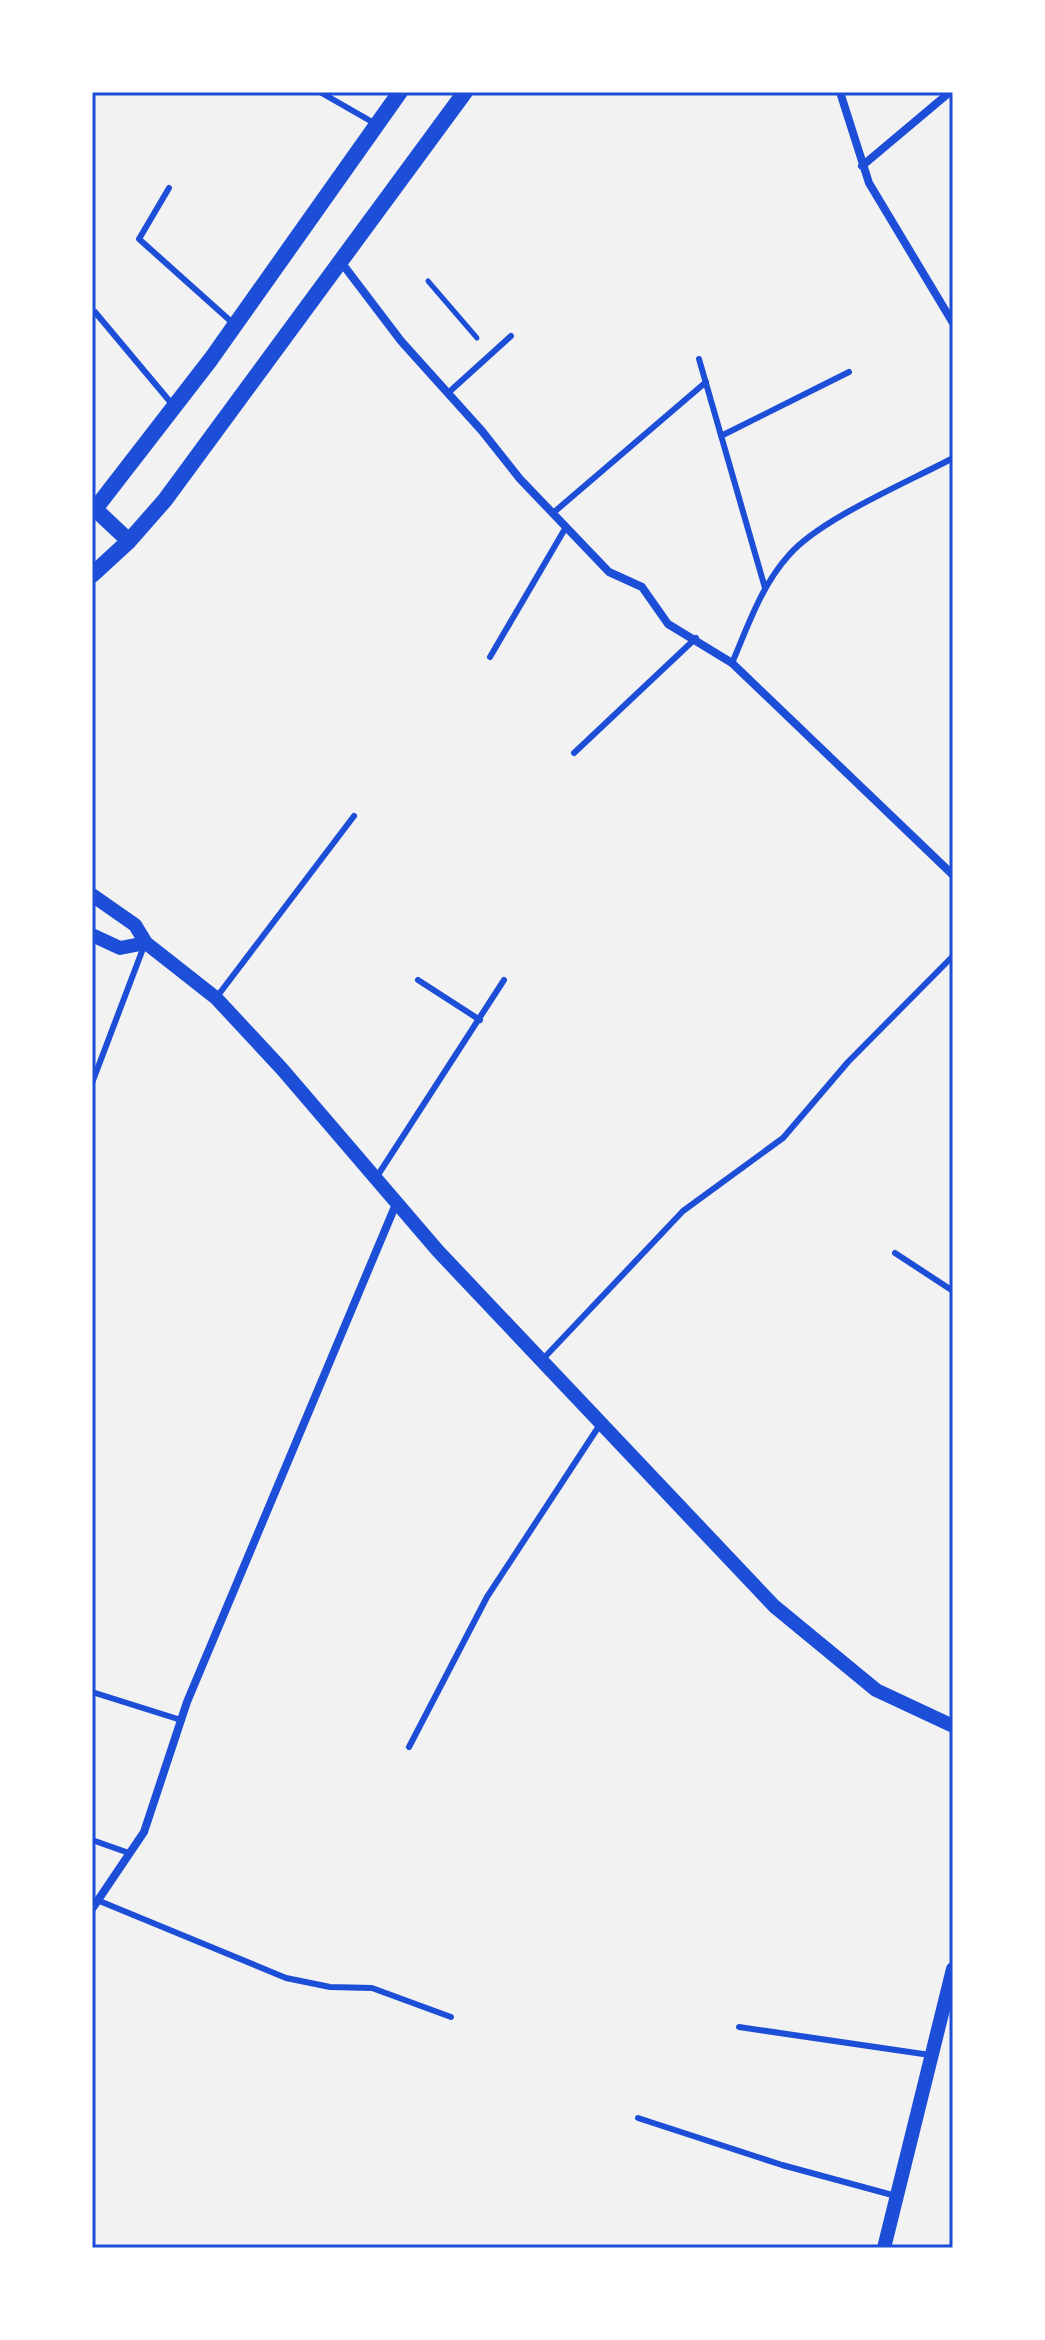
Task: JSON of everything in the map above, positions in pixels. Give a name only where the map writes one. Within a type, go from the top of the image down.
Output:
[{"type":"main road","points":[[129,541],[94,512],[235,325],[400,92]]},
{"type":"main road","points":[[92,575],[129,541],[165,500],[465,92]]},
{"type":"street","points":[[840,92],[862,166],[914,262],[953,323]]},
{"type":"street","points":[[862,166],[950,92]]},
{"type":"street","points":[[341,261],[401,341],[609,572],[642,587],[668,624],[696,638],[732,663],[953,875]]},
{"type":"street","points":[[92,895],[135,925],[146,943],[216,998],[396,1204],[774,1606],[876,1690],[953,1726]]},
{"type":"street","points":[[92,935],[120,948],[146,943]]},
{"type":"street","points":[[94,1905],[144,1832],[181,1720],[396,1204]]},
{"type":"street","points":[[884,2248],[953,1969]]},
{"type":"lane","points":[[320,92],[377,125]]},
{"type":"lane","points":[[169,188],[139,239],[235,325]]},
{"type":"lane","points":[[95,312],[175,406]]},
{"type":"lane","points":[[448,393],[511,336]]},
{"type":"lane","points":[[699,359],[765,588]]},
{"type":"lane","points":[[721,436],[849,372]]},
{"type":"lane","points":[[553,513],[706,382]]},
{"type":"lane","points":[[732,663],[765,588],[790,554],[818,530],[953,458]]},
{"type":"lane","points":[[490,657],[566,527]]},
{"type":"lane","points":[[574,753],[696,638]]},
{"type":"lane","points":[[216,998],[354,816]]},
{"type":"lane","points":[[92,1083],[146,943]]},
{"type":"lane","points":[[542,1361],[683,1211],[783,1138],[848,1062],[953,956]]},
{"type":"lane","points":[[418,980],[480,1020]]},
{"type":"lane","points":[[376,1178],[504,980]]},
{"type":"lane","points":[[895,1253],[953,1291]]},
{"type":"lane","points":[[409,1747],[487,1597],[601,1423]]},
{"type":"lane","points":[[92,1692],[181,1720]]},
{"type":"lane","points":[[92,1840],[129,1853]]},
{"type":"lane","points":[[94,1905],[286,1978],[330,1987],[372,1988],[451,2017]]},
{"type":"lane","points":[[739,2027],[930,2055]]},
{"type":"lane","points":[[638,2118],[782,2165],[896,2196]]},
{"type":"path","points":[[428,281],[491,354]]}]
